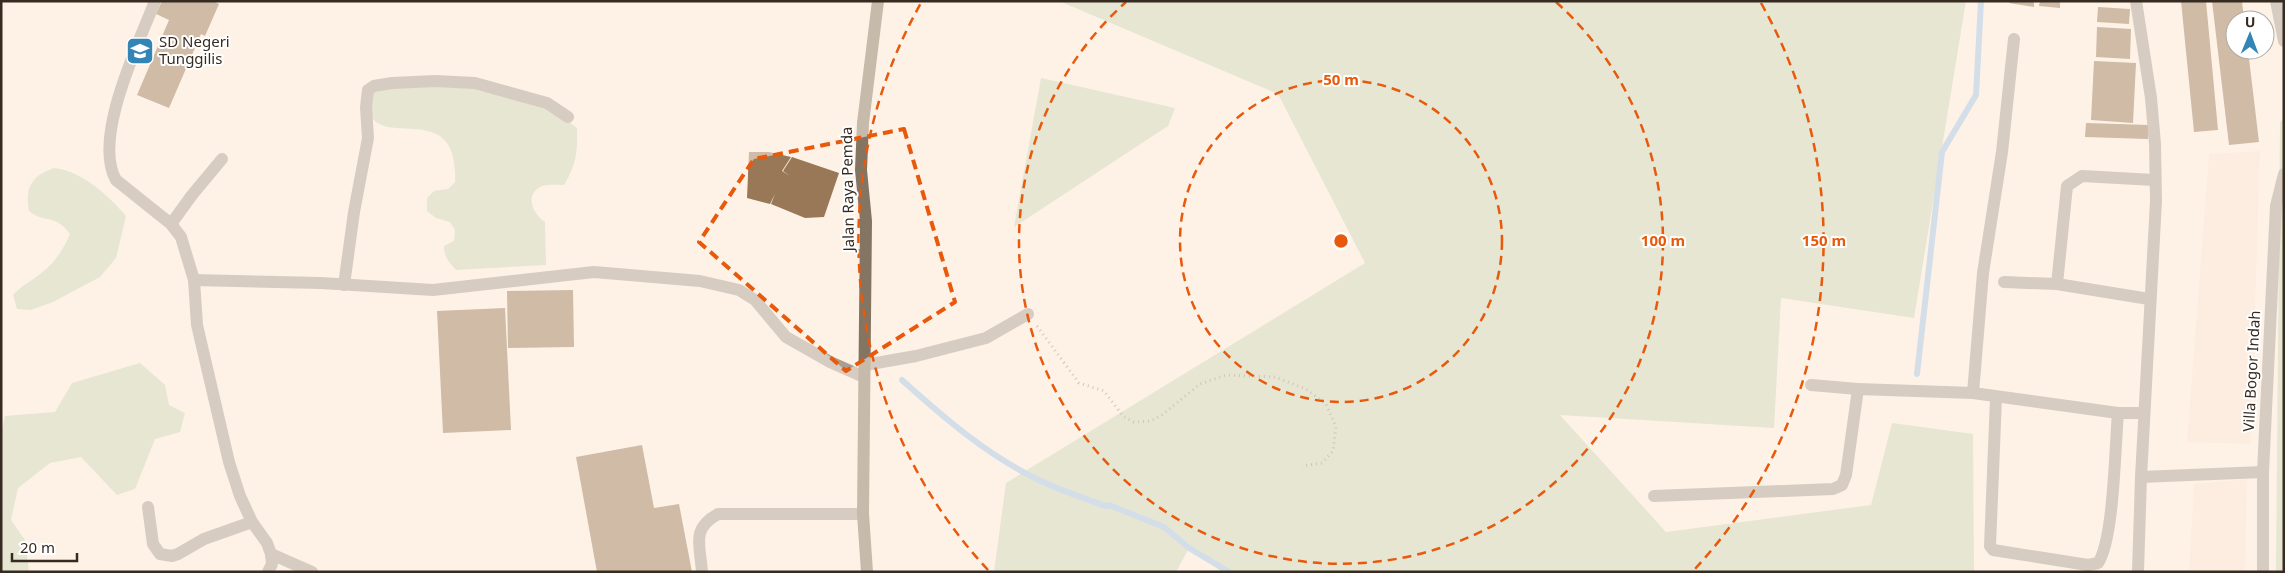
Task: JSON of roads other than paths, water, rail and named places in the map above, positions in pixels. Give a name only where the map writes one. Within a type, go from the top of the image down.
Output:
[{"type":"main road","name":"Jalan Raya Pemda","points":[[867,572],[863,514],[866,221],[861,170],[863,123],[878,1]]},
{"type":"street","points":[[155,1],[113,118],[109,161],[111,171],[116,180],[171,224],[181,238],[194,280],[197,325],[210,390],[228,462],[252,522],[267,543],[272,564],[268,572]]},
{"type":"street","points":[[2136,1],[2151,98],[2155,144],[2154,180],[2156,201],[2149,299],[2138,572]]},
{"type":"street","points":[[2276,1],[2284,41]]},
{"type":"street","points":[[1973,393],[1983,272],[2002,152],[2014,39]]},
{"type":"street","points":[[344,285],[352,220],[368,138],[366,108],[368,90],[374,86],[392,83],[435,81],[475,83],[547,103],[568,117]]},
{"type":"street","points":[[171,224],[198,187],[222,160]]},
{"type":"street","name":"Villa Bogor Indah","points":[[2263,572],[2263,472],[2276,206],[2284,174]]},
{"type":"street","points":[[2057,284],[2067,186],[2082,176],[2154,180]]},
{"type":"street","points":[[194,280],[432,290],[594,272],[700,281],[739,290],[755,300],[786,338],[821,358],[864,371],[986,338],[1028,314]]},
{"type":"street","points":[[2004,282],[2057,284],[2149,299]]},
{"type":"street","points":[[1811,385],[1858,389],[1973,393],[1996,398],[2118,414],[2144,413]]},
{"type":"street","points":[[1654,496],[1833,489],[1842,485],[1846,475],[1858,389]]},
{"type":"street","points":[[1996,398],[1990,546],[1993,550],[2088,565],[2098,564],[2102,558],[2108,535],[2118,414]]},
{"type":"street","points":[[2141,477],[2263,472]]},
{"type":"street","points":[[148,507],[153,544],[160,554],[172,556],[204,539],[252,522]]},
{"type":"street","points":[[702,572],[699,531],[706,521],[718,514],[863,514]]},
{"type":"street","points":[[271,554],[312,572]]},
{"type":"waterway","points":[[1917,374],[1942,152],[1976,95],[1981,1]]},
{"type":"waterway","points":[[902,380],[933,408],[1001,459],[1045,483],[1105,506],[1109,505],[1164,527],[1189,548],[1229,572]]},
{"type":"place","name":"SD Negeri Tunggilis","points":[[140,51]]}]
